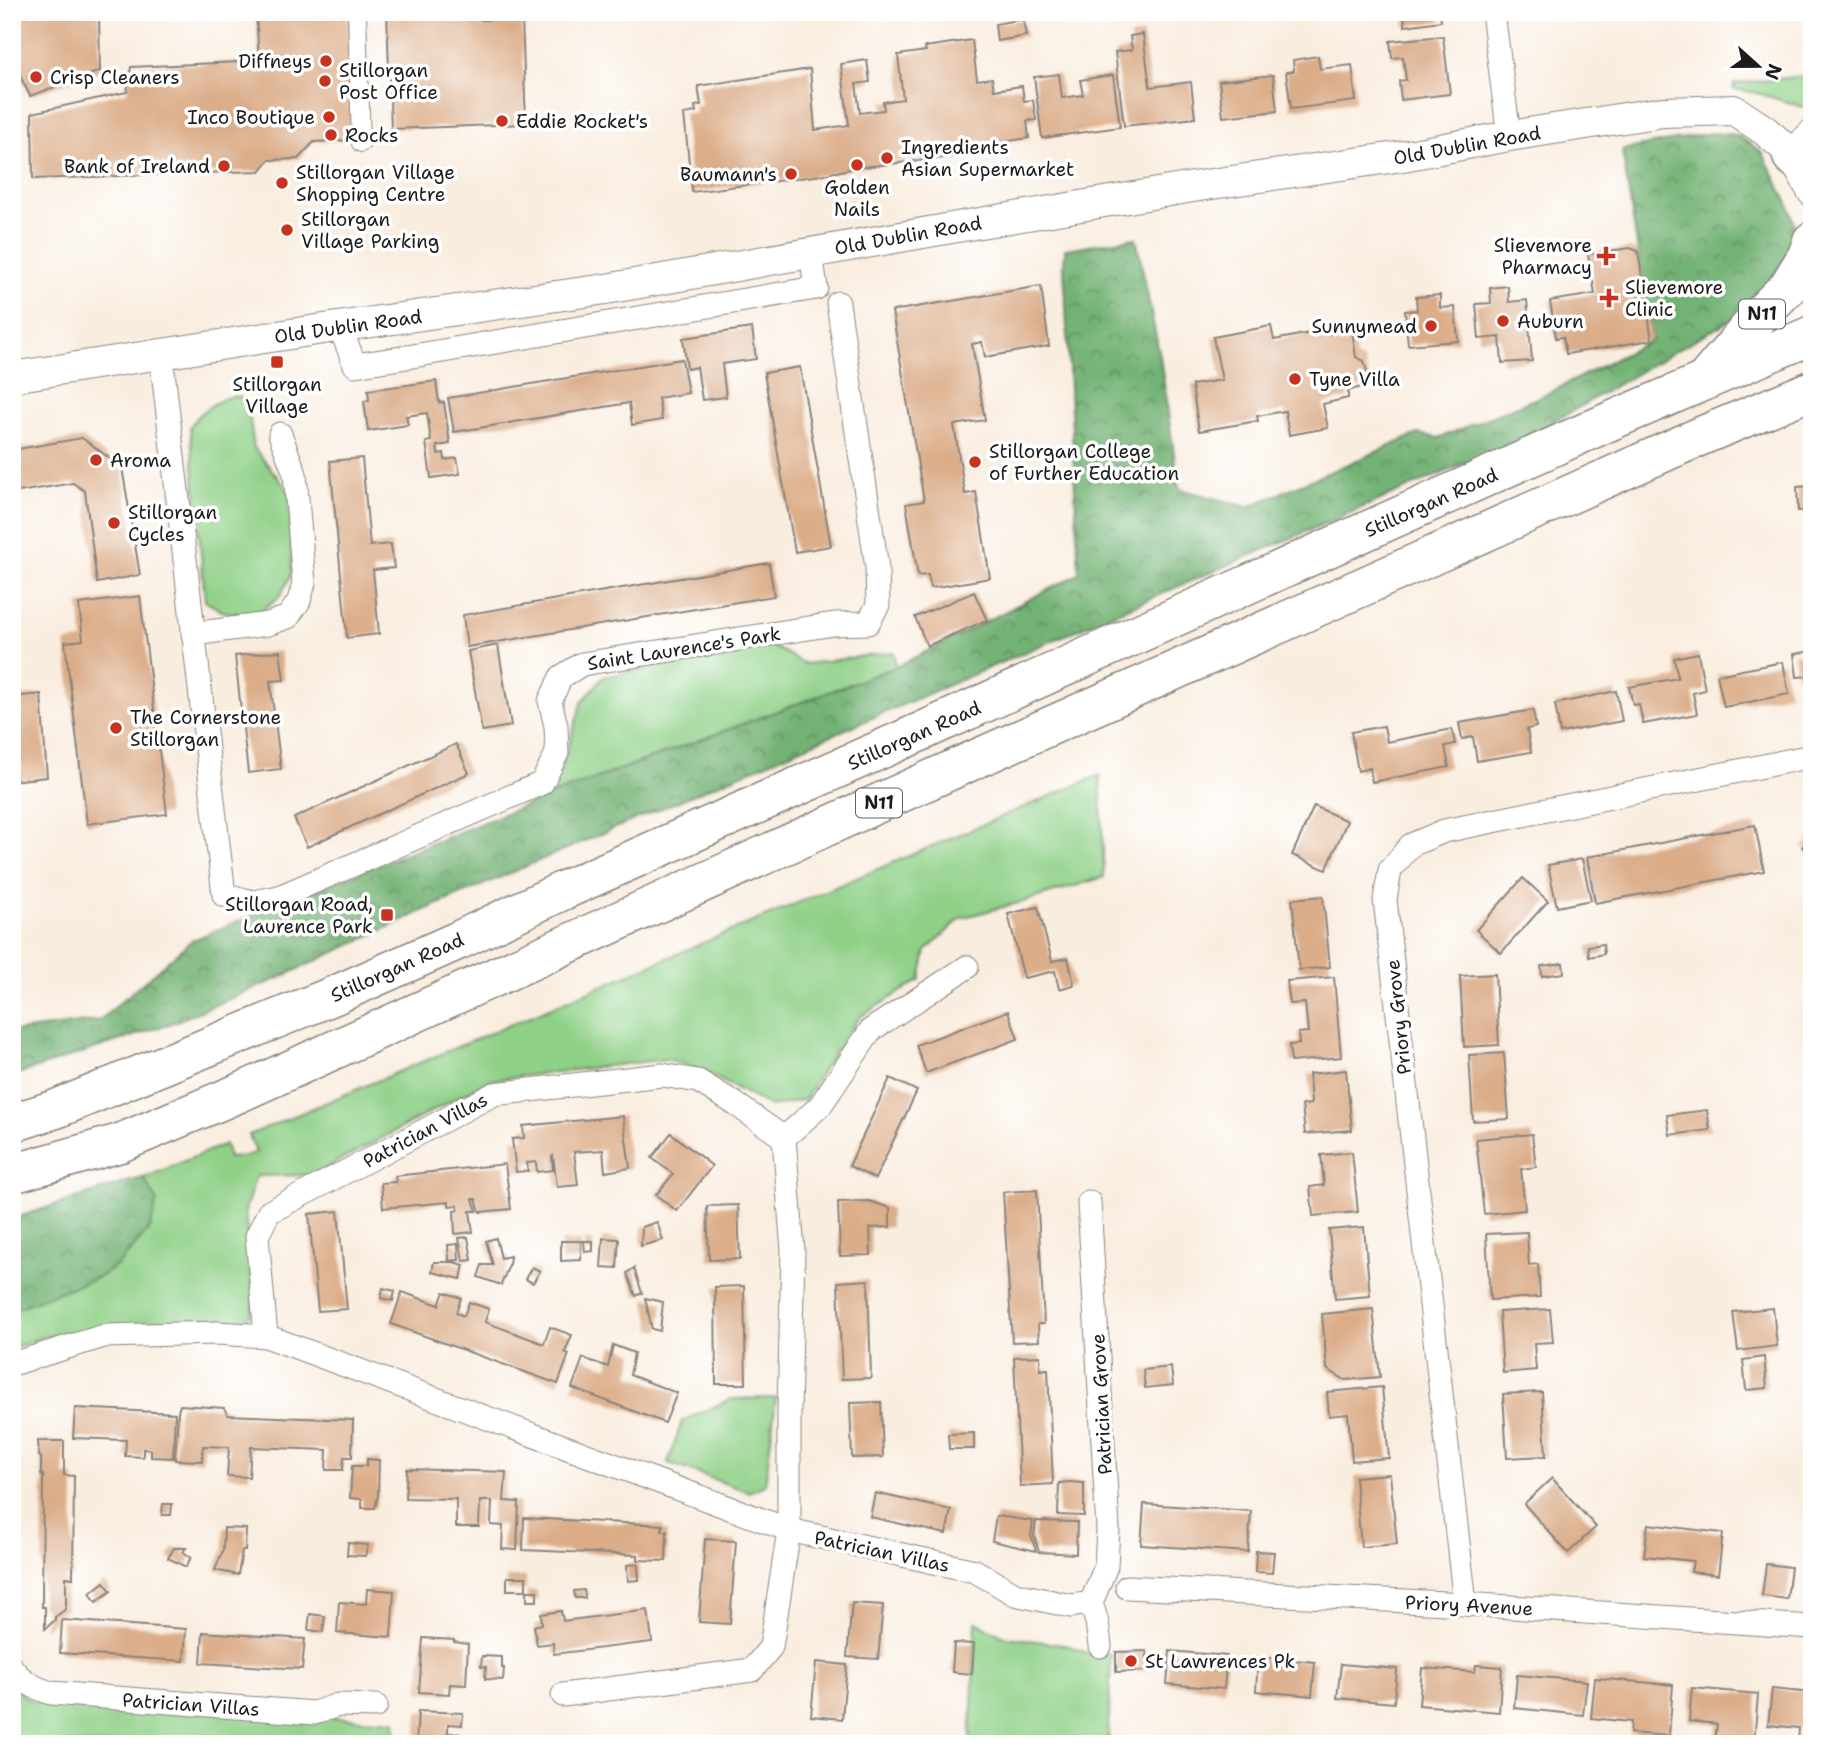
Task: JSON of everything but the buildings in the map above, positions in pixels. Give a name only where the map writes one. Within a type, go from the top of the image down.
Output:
[{"type":"highway","name":"N11","points":[[1703,382],[1761,314],[1788,287],[1807,256],[1812,241]]},
{"type":"highway","name":"Stillorgan Road","points":[[12,1124],[56,1109],[335,995],[1606,423],[1812,335]]},
{"type":"highway","name":"N11","points":[[12,1174],[120,1143],[239,1093],[954,769],[1676,447],[1812,390]]},
{"type":"street","points":[[357,12],[361,143]]},
{"type":"street","points":[[1493,12],[1509,136]]},
{"type":"street","name":"Old Dublin Road","points":[[12,377],[606,289],[811,252],[1662,112],[1734,110],[1801,152],[1812,191]]},
{"type":"street","points":[[340,327],[355,365],[401,358],[816,288],[811,252]]},
{"type":"street","name":"Saint Laurence's Park","points":[[162,354],[224,895],[253,902],[279,897],[542,783],[557,753],[556,726],[550,701],[561,677],[582,664],[834,624],[869,623],[878,605],[877,568],[838,303]]},
{"type":"street","points":[[193,634],[268,624],[288,617],[299,601],[304,583],[295,474],[280,434]]},
{"type":"street","name":"Priory Grove","points":[[1465,1604],[1385,900],[1390,870],[1411,845],[1444,831],[1812,756]]},
{"type":"street","points":[[784,1138],[820,1106],[871,1030],[967,967]]},
{"type":"street","name":"Patrician Villas","points":[[266,1336],[257,1236],[269,1212],[494,1094],[662,1075],[698,1081],[784,1138],[793,1251],[789,1530],[771,1647],[752,1670],[563,1695]]},
{"type":"street","name":"Patrician Grove","points":[[1089,1202],[1108,1529],[1106,1566],[1091,1603]]},
{"type":"street","name":"Patrician Villas","points":[[12,1364],[104,1336],[216,1333],[266,1336],[789,1530],[975,1572],[1015,1594],[1071,1606],[1091,1603]]},
{"type":"street","name":"Priory Avenue","points":[[1127,1587],[1465,1604],[1812,1627]]},
{"type":"street","points":[[1091,1603],[1100,1646]]},
{"type":"street","name":"Patrician Villas","points":[[12,1668],[19,1678],[34,1688],[51,1693],[314,1713],[338,1705],[376,1706]]},
{"type":"green space","points":[[1812,75],[1812,105],[1803,107],[1757,93],[1733,89],[1734,84]]},
{"type":"green space","points":[[1711,133],[1737,135],[1762,152],[1789,205],[1798,237],[1753,308],[1529,436],[429,908],[275,980],[172,1023],[12,1076],[12,1032],[100,1020],[192,940],[541,799],[896,667],[1079,574],[1065,249],[1136,238],[1160,357],[1179,489],[1248,507],[1418,434],[1439,438],[1549,393],[1652,340],[1622,150]]},
{"type":"green space","points":[[234,396],[240,397],[248,406],[254,448],[289,491],[292,573],[280,596],[261,611],[232,613],[222,611],[205,601],[190,427],[209,407]]},
{"type":"green space","points":[[770,645],[805,664],[894,652],[896,667],[541,799],[560,773],[582,702],[603,677]]},
{"type":"green space","points":[[1100,775],[1104,877],[961,918],[926,951],[920,980],[860,1017],[823,1069],[806,1099],[772,1107],[703,1071],[667,1059],[490,1080],[313,1175],[256,1176],[245,1210],[254,1305],[251,1315],[241,1322],[140,1323],[44,1337],[12,1348],[12,1219],[144,1178],[225,1144],[229,1158],[247,1156],[256,1152],[249,1135]]},
{"type":"green space","points":[[144,1178],[157,1201],[150,1228],[118,1265],[101,1276],[12,1310],[12,1219]]},
{"type":"green space","points":[[776,1398],[765,1485],[749,1492],[668,1463],[682,1421],[731,1399]]},
{"type":"green space","points":[[976,1622],[1002,1636],[1070,1646],[1093,1655],[1111,1655],[1108,1744],[970,1744]]},
{"type":"green space","points":[[12,1686],[31,1701],[395,1721],[396,1744],[12,1744]]},
{"type":"place","name":"Diffneys","points":[[326,61]]},
{"type":"place","name":"Crisp Cleaners","points":[[36,77]]},
{"type":"place","name":"Stillorgan Post Office","points":[[325,81]]},
{"type":"place","name":"Inco Boutique","points":[[329,117]]},
{"type":"place","name":"Eddie Rocket's","points":[[502,121]]},
{"type":"place","name":"Rocks","points":[[331,135]]},
{"type":"place","name":"Ingredients Asian Supermarket","points":[[887,158]]},
{"type":"place","name":"Golden Nails","points":[[857,165]]},
{"type":"place","name":"Bank of Ireland","points":[[224,166]]},
{"type":"place","name":"Baumann's","points":[[791,174]]},
{"type":"place","name":"Stillorgan Village Shopping Centre","points":[[282,183]]},
{"type":"place","name":"Stillorgan Village Parking","points":[[287,230]]},
{"type":"place","name":"Slievemore Pharmacy","points":[[1606,256]]},
{"type":"place","name":"Slievemore Clinic","points":[[1609,298]]},
{"type":"place","name":"Auburn","points":[[1503,321]]},
{"type":"place","name":"Sunnymead","points":[[1431,326]]},
{"type":"place","name":"Stillorgan Village","points":[[277,362]]},
{"type":"place","name":"Tyne Villa","points":[[1295,379]]},
{"type":"place","name":"Aroma","points":[[96,460]]},
{"type":"place","name":"Stillorgan College of Further Education","points":[[975,462]]},
{"type":"place","name":"Stillorgan Cycles","points":[[114,523]]},
{"type":"place","name":"The Cornerstone Stillorgan","points":[[116,728]]},
{"type":"place","name":"Stillorgan Road, Laurence Park","points":[[387,915]]},
{"type":"place","name":"St Lawrences Pk","points":[[1131,1661]]}]
